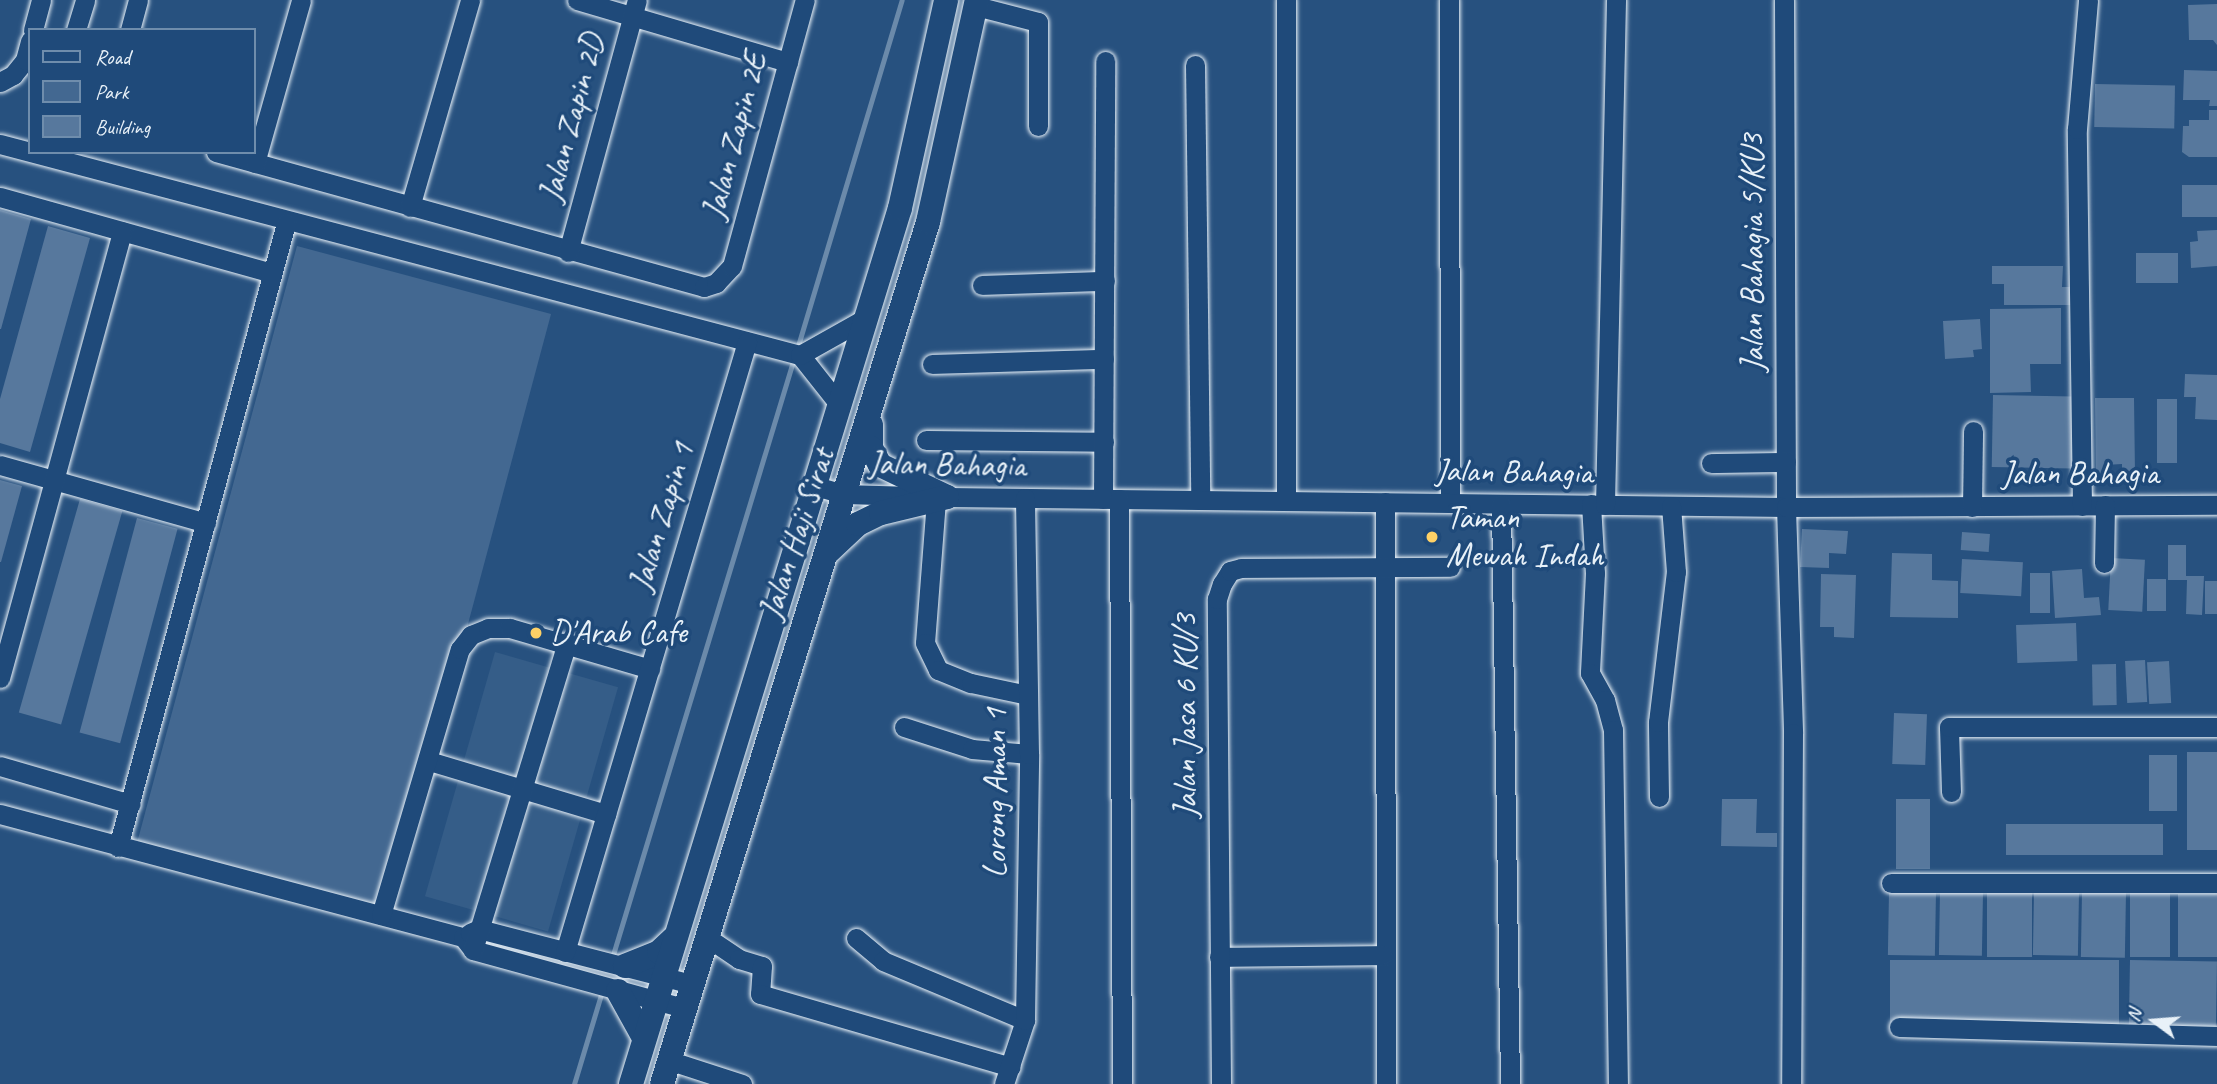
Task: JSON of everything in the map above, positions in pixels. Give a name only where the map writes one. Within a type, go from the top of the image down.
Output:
[{"type":"main road","name":"Jalan Haji Sirat","points":[[631,1084],[812,485],[900,208],[946,0]]},
{"type":"main road","name":"Jalan Haji Sirat","points":[[662,1084],[705,936],[871,414],[928,222],[977,3]]},
{"type":"main road","points":[[871,414],[871,448],[880,466],[942,499]]},
{"type":"main road","points":[[824,555],[858,524],[881,513],[942,499]]},
{"type":"main road","points":[[622,966],[659,952],[673,939]]},
{"type":"main road","points":[[616,990],[644,1038]]},
{"type":"street","points":[[34,28],[41,0]]},
{"type":"street","points":[[77,28],[85,0]]},
{"type":"street","points":[[131,28],[138,0]]},
{"type":"street","points":[[255,163],[301,0]]},
{"type":"street","points":[[410,207],[470,0]]},
{"type":"street","points":[[577,0],[635,8],[788,62]]},
{"type":"street","name":"Jalan Zapin 2E","points":[[568,252],[690,286],[716,283],[732,266],[805,0]]},
{"type":"street","points":[[1286,0],[1286,501]]},
{"type":"street","points":[[1449,0],[1450,503]]},
{"type":"street","points":[[1616,0],[1590,673],[1605,700],[1613,730],[1618,1084]]},
{"type":"street","name":"Jalan Bahagia 5/KU3","points":[[1784,0],[1786,507],[1793,733],[1791,1084]]},
{"type":"street","points":[[2082,506],[2077,130],[2088,0]]},
{"type":"street","points":[[977,3],[1038,22],[1038,126]]},
{"type":"street","name":"Jalan Zapin 2D","points":[[568,252],[635,8]]},
{"type":"street","points":[[0,82],[13,75],[25,60],[28,49]]},
{"type":"street","points":[[1105,61],[1104,442],[1111,499],[1122,1084]]},
{"type":"street","points":[[1195,65],[1200,500]]},
{"type":"street","points":[[0,144],[28,151]]},
{"type":"street","points":[[42,154],[286,223],[800,355],[838,403]]},
{"type":"street","points":[[223,154],[568,252]]},
{"type":"street","points":[[0,197],[272,273]]},
{"type":"street","points":[[118,847],[286,223]]},
{"type":"street","points":[[0,678],[122,231]]},
{"type":"street","points":[[982,285],[1105,281]]},
{"type":"street","points":[[800,355],[864,319]]},
{"type":"street","name":"Jalan Zapin 1","points":[[575,954],[606,814],[747,342]]},
{"type":"street","points":[[932,364],[1104,359]]},
{"type":"street","points":[[1972,507],[1973,431]]},
{"type":"street","points":[[926,440],[1104,442]]},
{"type":"street","points":[[1711,463],[1786,462]]},
{"type":"street","points":[[0,466],[206,523]]},
{"type":"street","name":"Jalan Bahagia","points":[[812,485],[845,494],[942,499],[1786,507],[2217,505]]},
{"type":"street","name":"Lorong Aman 1","points":[[1008,1076],[1025,1020],[1029,754],[1025,498]]},
{"type":"street","points":[[942,499],[925,643],[938,670],[971,683],[1028,695]]},
{"type":"street","points":[[1385,502],[1383,955],[1386,1084]]},
{"type":"street","points":[[1501,504],[1510,1084]]},
{"type":"street","points":[[2104,563],[2105,505]]},
{"type":"street","points":[[1659,797],[1658,722],[1676,572],[1671,506]]},
{"type":"street","name":"Jalan Jasa 6 KU/3","points":[[1221,1084],[1217,599],[1222,584],[1230,571],[1241,568],[1450,567]]},
{"type":"street","points":[[381,915],[429,761],[460,649],[471,635],[488,628],[510,628],[567,642],[650,670]]},
{"type":"street","points":[[472,938],[567,642]]},
{"type":"street","points":[[904,727],[972,749],[1029,754]]},
{"type":"street","points":[[1951,792],[1949,727],[2217,727]]},
{"type":"street","points":[[429,761],[606,814]]},
{"type":"street","points":[[0,766],[131,803]]},
{"type":"street","points":[[0,814],[472,938],[575,954],[691,984]]},
{"type":"street","points":[[1891,883],[2217,883]]},
{"type":"street","points":[[705,936],[738,959],[762,966],[760,994],[1008,1076]]},
{"type":"street","points":[[472,938],[577,979],[683,1008]]},
{"type":"street","points":[[856,938],[883,961],[1025,1020]]},
{"type":"street","points":[[1219,957],[1383,955]]},
{"type":"street","points":[[1899,1027],[2217,1035]]},
{"type":"street","points":[[668,1060],[742,1084]]},
{"type":"shaded area","points":[[495,652],[618,687],[548,931],[425,896]]},
{"type":"green space","points":[[297,246],[551,314],[390,914],[136,846]]},
{"type":"building","points":[[2217,4],[2217,45],[2213,40],[2189,40],[2188,5]]},
{"type":"building","points":[[2184,70],[2217,71],[2217,106],[2209,106],[2210,100],[2183,100]]},
{"type":"building","points":[[2095,84],[2175,85],[2174,128],[2094,127]]},
{"type":"building","points":[[2209,110],[2217,110],[2217,157],[2189,157],[2182,152],[2183,126],[2189,126],[2189,120],[2209,120]]},
{"type":"building","points":[[2182,185],[2217,185],[2217,217],[2182,217]]},
{"type":"building","points":[[0,210],[31,219],[1,329],[0,329]]},
{"type":"building","points":[[48,226],[90,238],[30,452],[0,443],[0,399]]},
{"type":"building","points":[[2217,230],[2217,266],[2191,268],[2190,242],[2198,241],[2197,231]]},
{"type":"building","points":[[2136,253],[2178,253],[2178,283],[2136,283]]},
{"type":"building","points":[[1992,266],[2063,266],[2062,287],[2073,287],[2072,305],[2004,305],[2004,284],[1992,284]]},
{"type":"building","points":[[2061,308],[2061,364],[2030,364],[2031,392],[1990,393],[1990,309]]},
{"type":"building","points":[[1980,319],[1982,349],[1973,350],[1974,357],[1945,359],[1943,321]]},
{"type":"building","points":[[2185,374],[2217,375],[2217,420],[2195,419],[2196,397],[2184,397]]},
{"type":"building","points":[[1993,395],[2073,396],[2072,468],[1992,467]]},
{"type":"building","points":[[2095,398],[2134,398],[2135,474],[2122,474],[2122,464],[2105,465],[2105,474],[2096,475]]},
{"type":"building","points":[[2157,399],[2177,399],[2177,463],[2157,463]]},
{"type":"building","points":[[0,480],[22,486],[1,562],[0,562]]},
{"type":"building","points":[[80,499],[122,511],[61,725],[19,712]]},
{"type":"building","points":[[137,518],[178,529],[120,743],[80,732]]},
{"type":"building","points":[[1802,529],[1848,531],[1846,554],[1829,553],[1829,568],[1800,567]]},
{"type":"building","points":[[1962,532],[1990,534],[1989,552],[1961,550]]},
{"type":"building","points":[[2168,545],[2186,545],[2186,576],[2204,576],[2202,615],[2186,614],[2187,580],[2168,580]]},
{"type":"building","points":[[1892,553],[1932,554],[1932,580],[1958,581],[1958,618],[1890,617]]},
{"type":"building","points":[[2111,558],[2145,560],[2142,612],[2108,610]]},
{"type":"building","points":[[1962,559],[2023,562],[2021,596],[1960,593]]},
{"type":"building","points":[[2082,569],[2084,598],[2099,597],[2101,615],[2055,618],[2052,571]]},
{"type":"building","points":[[2030,573],[2050,573],[2050,613],[2030,613]]},
{"type":"building","points":[[1821,574],[1856,575],[1854,638],[1834,637],[1834,627],[1820,627]]},
{"type":"building","points":[[2147,579],[2166,579],[2166,611],[2147,611]]},
{"type":"building","points":[[2205,581],[2217,581],[2217,614],[2205,614]]},
{"type":"building","points":[[2076,623],[2077,661],[2017,663],[2016,625]]},
{"type":"building","points":[[2145,660],[2147,702],[2127,703],[2125,661]]},
{"type":"building","points":[[2169,661],[2171,703],[2149,704],[2147,662]]},
{"type":"building","points":[[2092,664],[2116,664],[2117,705],[2093,705]]},
{"type":"building","points":[[1894,713],[1927,714],[1925,765],[1892,764]]},
{"type":"building","points":[[2187,752],[2217,752],[2217,850],[2187,850]]},
{"type":"building","points":[[2149,755],[2177,755],[2177,811],[2149,811]]},
{"type":"building","points":[[1722,799],[1757,799],[1756,833],[1777,833],[1777,847],[1721,846]]},
{"type":"building","points":[[1896,799],[1930,799],[1930,869],[1896,869]]},
{"type":"building","points":[[2006,824],[2163,824],[2163,855],[2006,855]]},
{"type":"building","points":[[1889,891],[1936,892],[1935,956],[1888,955]]},
{"type":"building","points":[[1940,892],[1983,893],[1982,956],[1939,955]]},
{"type":"building","points":[[2034,892],[2079,893],[2078,956],[2033,955]]},
{"type":"building","points":[[2082,892],[2126,893],[2125,958],[2081,957]]},
{"type":"building","points":[[1987,893],[2032,893],[2032,957],[1987,957]]},
{"type":"building","points":[[2130,893],[2170,893],[2170,957],[2130,957]]},
{"type":"building","points":[[2178,894],[2217,894],[2217,957],[2178,957]]},
{"type":"building","points":[[1890,960],[2119,960],[2119,1025],[1890,1025]]},
{"type":"building","points":[[2130,960],[2217,962],[2216,1028],[2129,1026]]},
{"type":"waterway","points":[[797,349],[902,0]]},
{"type":"waterway","points":[[612,958],[794,358]]},
{"type":"waterway","points":[[574,1084],[602,991]]},
{"type":"place","name":"Taman Mewah Indah","points":[[1432,537]]},
{"type":"place","name":"D'Arab Cafe","points":[[536,633]]}]
